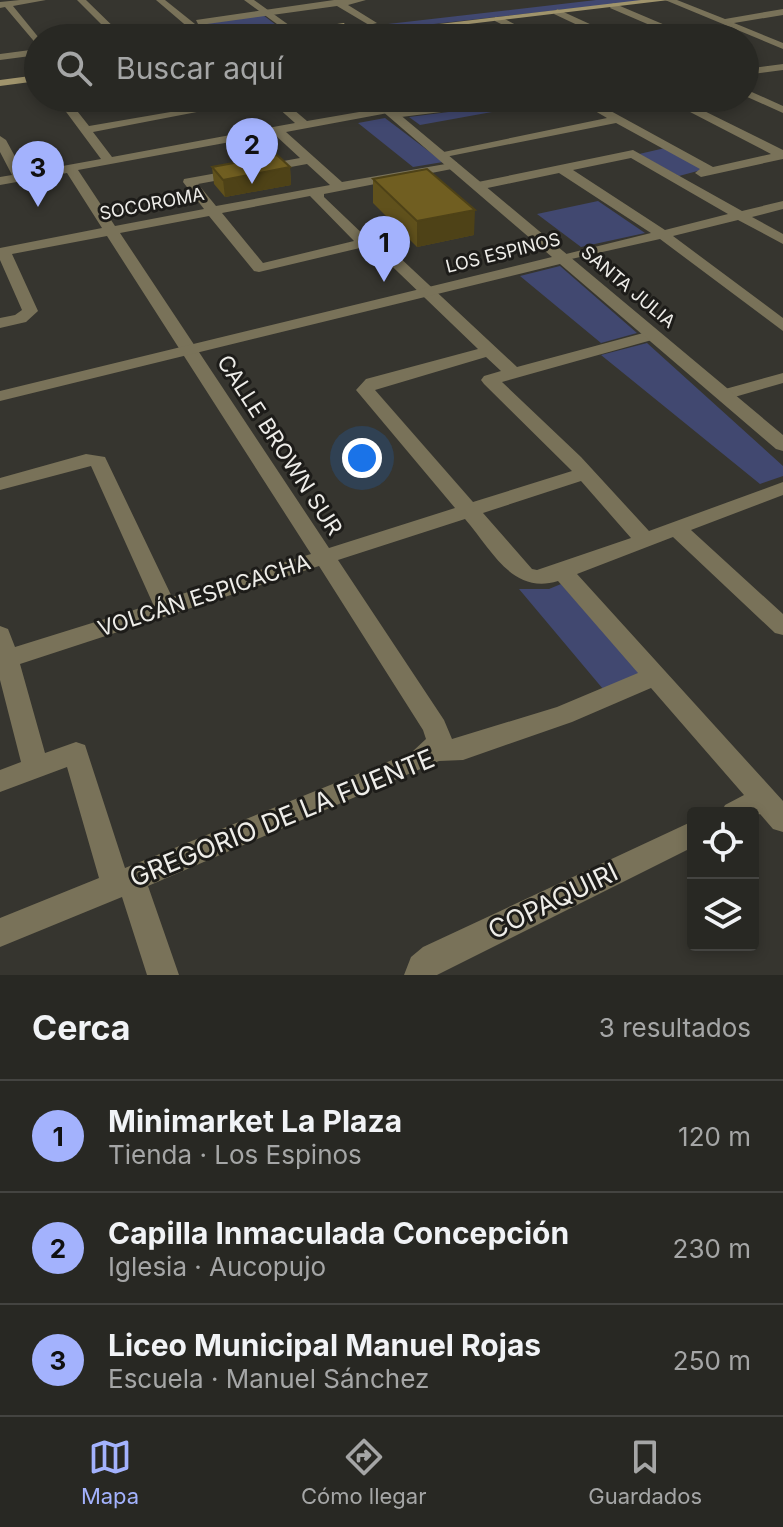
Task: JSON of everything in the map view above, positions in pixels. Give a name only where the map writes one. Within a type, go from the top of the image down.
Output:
[{"type":"main road","points":[[422,24],[578,0]]},
{"type":"main road","points":[[448,24],[667,0]]},
{"type":"main road","points":[[0,71],[24,68]]},
{"type":"main road","points":[[0,83],[24,80]]},
{"type":"street","points":[[3,5],[42,0]]},
{"type":"street","points":[[81,0],[106,24]]},
{"type":"street","points":[[160,0],[194,24]]},
{"type":"street","points":[[248,0],[282,24]]},
{"type":"street","points":[[200,24],[362,0]]},
{"type":"street","points":[[667,0],[729,24]]},
{"type":"street","points":[[337,2],[367,24]]},
{"type":"street","points":[[3,5],[24,28]]},
{"type":"street","points":[[613,6],[655,24]]},
{"type":"street","points":[[557,12],[583,24]]},
{"type":"street","points":[[724,22],[783,12]]},
{"type":"street","points":[[498,19],[508,24]]},
{"type":"street","points":[[759,36],[783,46]]},
{"type":"street","points":[[769,40],[783,38]]},
{"type":"street","points":[[0,57],[24,54]]},
{"type":"street","points":[[759,70],[781,69]]},
{"type":"street","points":[[759,99],[783,110]]},
{"type":"street","points":[[72,112],[108,160]]},
{"type":"street","points":[[85,130],[190,112]]},
{"type":"street","points":[[289,112],[304,125]]},
{"type":"street","points":[[0,181],[390,112]]},
{"type":"street","name":"SANTA JULIA","points":[[390,112],[783,445]]},
{"type":"street","points":[[605,112],[712,171]]},
{"type":"street","points":[[695,112],[778,156],[783,165]]},
{"type":"street","points":[[440,154],[618,119]]},
{"type":"street","points":[[276,130],[340,187]]},
{"type":"street","points":[[0,140],[20,178]]},
{"type":"street","points":[[478,186],[633,154],[783,240]]},
{"type":"street","points":[[677,179],[778,156]]},
{"type":"street","points":[[310,160],[189,182],[259,268],[364,243],[377,244],[513,373]]},
{"type":"street","name":"SOCOROMA","points":[[2,252],[453,165]]},
{"type":"street","name":"CALLE BROWN SUR","points":[[71,169],[435,727],[439,739],[434,751]]},
{"type":"street","points":[[562,169],[660,235],[783,326]]},
{"type":"street","points":[[317,192],[317,198],[364,243]]},
{"type":"street","name":"LOS ESPINOS","points":[[0,396],[783,205]]},
{"type":"street","points":[[0,323],[20,319],[30,311],[2,252]]},
{"type":"street","points":[[645,540],[585,473],[490,380],[653,335]]},
{"type":"street","points":[[489,351],[365,387],[520,572],[544,578],[783,488]]},
{"type":"street","points":[[724,395],[783,378]]},
{"type":"street","points":[[0,484],[86,460],[98,461],[166,608]]},
{"type":"street","name":"VOLCÁN ESPICACHA","points":[[4,647],[166,608],[585,473]]},
{"type":"street","points":[[676,528],[783,627]]},
{"type":"street","points":[[562,572],[783,820]]},
{"type":"street","points":[[4,647],[36,767]]},
{"type":"street","name":"GREGORIO DE LA FUENTE","points":[[0,933],[421,760],[434,751],[463,749],[517,728],[563,715],[655,676]]},
{"type":"street","points":[[0,781],[76,753],[163,975]]},
{"type":"street","points":[[747,807],[764,799]]},
{"type":"street","name":"COPAQUIRI","points":[[420,975],[422,968],[434,958],[687,836]]},
{"type":"shaded area","points":[[596,0],[649,0],[434,24],[388,24]]},
{"type":"shaded area","points":[[263,15],[275,24],[204,24]]},
{"type":"shaded area","points":[[448,112],[492,112],[420,125],[409,117]]},
{"type":"shaded area","points":[[385,118],[443,162],[413,167],[358,123]]},
{"type":"shaded area","points":[[665,148],[705,169],[679,176],[639,154]]},
{"type":"shaded area","points":[[598,201],[645,233],[581,247],[537,214]]},
{"type":"shaded area","points":[[560,266],[637,333],[601,343],[520,276]]},
{"type":"shaded area","points":[[647,343],[783,466],[783,476],[760,484],[601,355]]},
{"type":"shaded area","points":[[561,584],[641,674],[603,689],[519,589],[549,589]]},
{"type":"building","points":[[277,155],[290,167],[223,180],[212,167]]},
{"type":"building","points":[[427,169],[475,210],[417,221],[373,179]]},
{"type":"place","name":"Capilla Inmaculada Concepción","points":[[252,184]]},
{"type":"place","name":"Liceo Municipal Manuel Rojas","points":[[38,207]]},
{"type":"place","name":"Minimarket La Plaza","points":[[384,282]]}]
